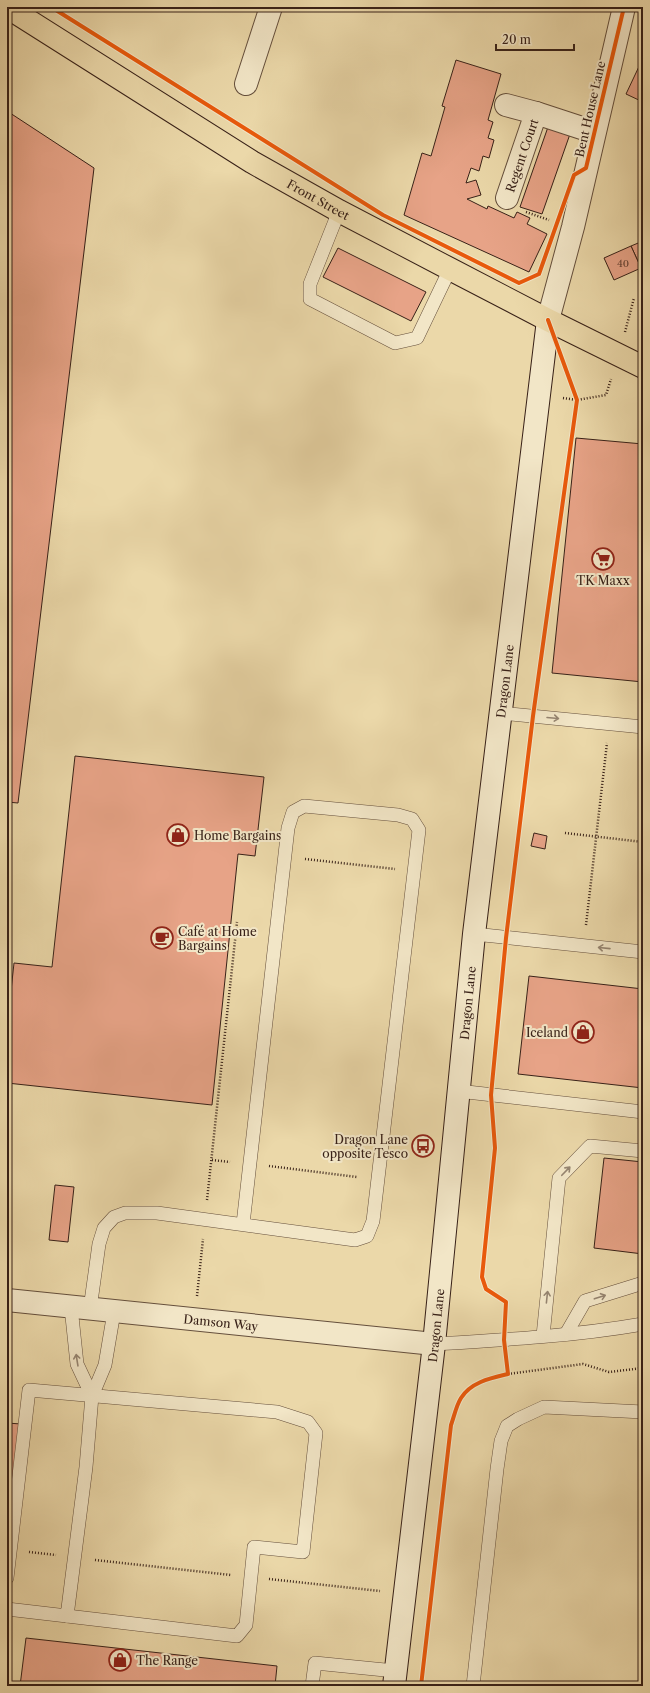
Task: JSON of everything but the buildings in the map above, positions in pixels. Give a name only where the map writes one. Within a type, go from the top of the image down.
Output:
[{"type":"main road","name":"Front Street","points":[[7,7],[252,162],[339,211],[548,320],[643,367]]},
{"type":"street","points":[[246,84],[271,7]]},
{"type":"street","name":"Bent House Lane","points":[[548,320],[573,227],[624,7]]},
{"type":"street","name":"Regent Court","points":[[506,105],[594,132]]},
{"type":"street","name":"Regent Court","points":[[507,198],[536,114]]},
{"type":"street","name":"Dragon Lane","points":[[394,1679],[434,1344],[474,934],[548,320]]},
{"type":"street","name":"Damson Way","points":[[7,1300],[434,1344]]},
{"type":"lane","points":[[339,211],[310,284],[310,298],[395,343],[417,338],[450,269]]},
{"type":"lane","points":[[500,712],[643,727]]},
{"type":"lane","points":[[92,1396],[78,1364],[81,1308],[104,1228],[114,1217],[125,1213],[157,1213],[356,1240],[367,1236],[373,1221],[414,871],[418,830],[412,819],[398,815],[304,806],[293,812],[288,828],[284,856],[243,1224]]},
{"type":"lane","points":[[474,934],[643,952]]},
{"type":"lane","points":[[458,1091],[643,1112]]},
{"type":"lane","points":[[543,1336],[559,1178],[590,1146],[643,1151]]},
{"type":"lane","points":[[566,1334],[585,1301],[643,1283]]},
{"type":"lane","points":[[67,1616],[86,1467],[92,1396],[105,1364],[114,1312]]},
{"type":"lane","points":[[434,1344],[566,1334],[622,1328],[643,1324]]},
{"type":"lane","points":[[7,1578],[29,1390],[277,1412],[308,1422],[316,1433],[304,1552],[254,1546],[246,1624],[237,1636],[7,1609]]},
{"type":"lane","points":[[473,1686],[497,1469],[501,1441],[507,1426],[518,1419],[544,1407],[643,1412]]},
{"type":"lane","points":[[312,1686],[315,1663],[394,1679]]},
{"type":"path","points":[[507,198],[516,210],[573,227]]},
{"type":"path","points":[[574,393],[577,400]]},
{"type":"path","points":[[584,946],[609,723]]},
{"type":"path","points":[[564,833],[643,842]]},
{"type":"path","points":[[284,856],[414,871]]},
{"type":"path","points":[[194,1320],[237,922]]},
{"type":"path","points":[[212,1160],[378,1179]]},
{"type":"path","points":[[508,1374],[583,1364],[609,1372],[643,1368]]},
{"type":"path","points":[[10,1550],[404,1594]]},
{"type":"cycle path","points":[[51,7],[383,215],[519,283],[539,274],[574,175],[586,168],[624,7]]},
{"type":"cycle path","points":[[421,1686],[451,1425],[459,1401],[470,1388],[476,1384],[508,1374],[504,1340],[506,1302],[486,1289],[482,1277],[495,1148],[491,1095],[506,938],[533,716],[577,400],[548,320]]},
{"type":"place","name":"TK Maxx","points":[[603,559]]},
{"type":"place","name":"Home Bargains","points":[[178,835]]},
{"type":"place","name":"Café at Home Bargains","points":[[162,938]]},
{"type":"place","name":"Iceland","points":[[583,1032]]},
{"type":"place","name":"Dragon Lane opposite Tesco","points":[[423,1146]]},
{"type":"place","name":"The Range","points":[[120,1660]]}]
